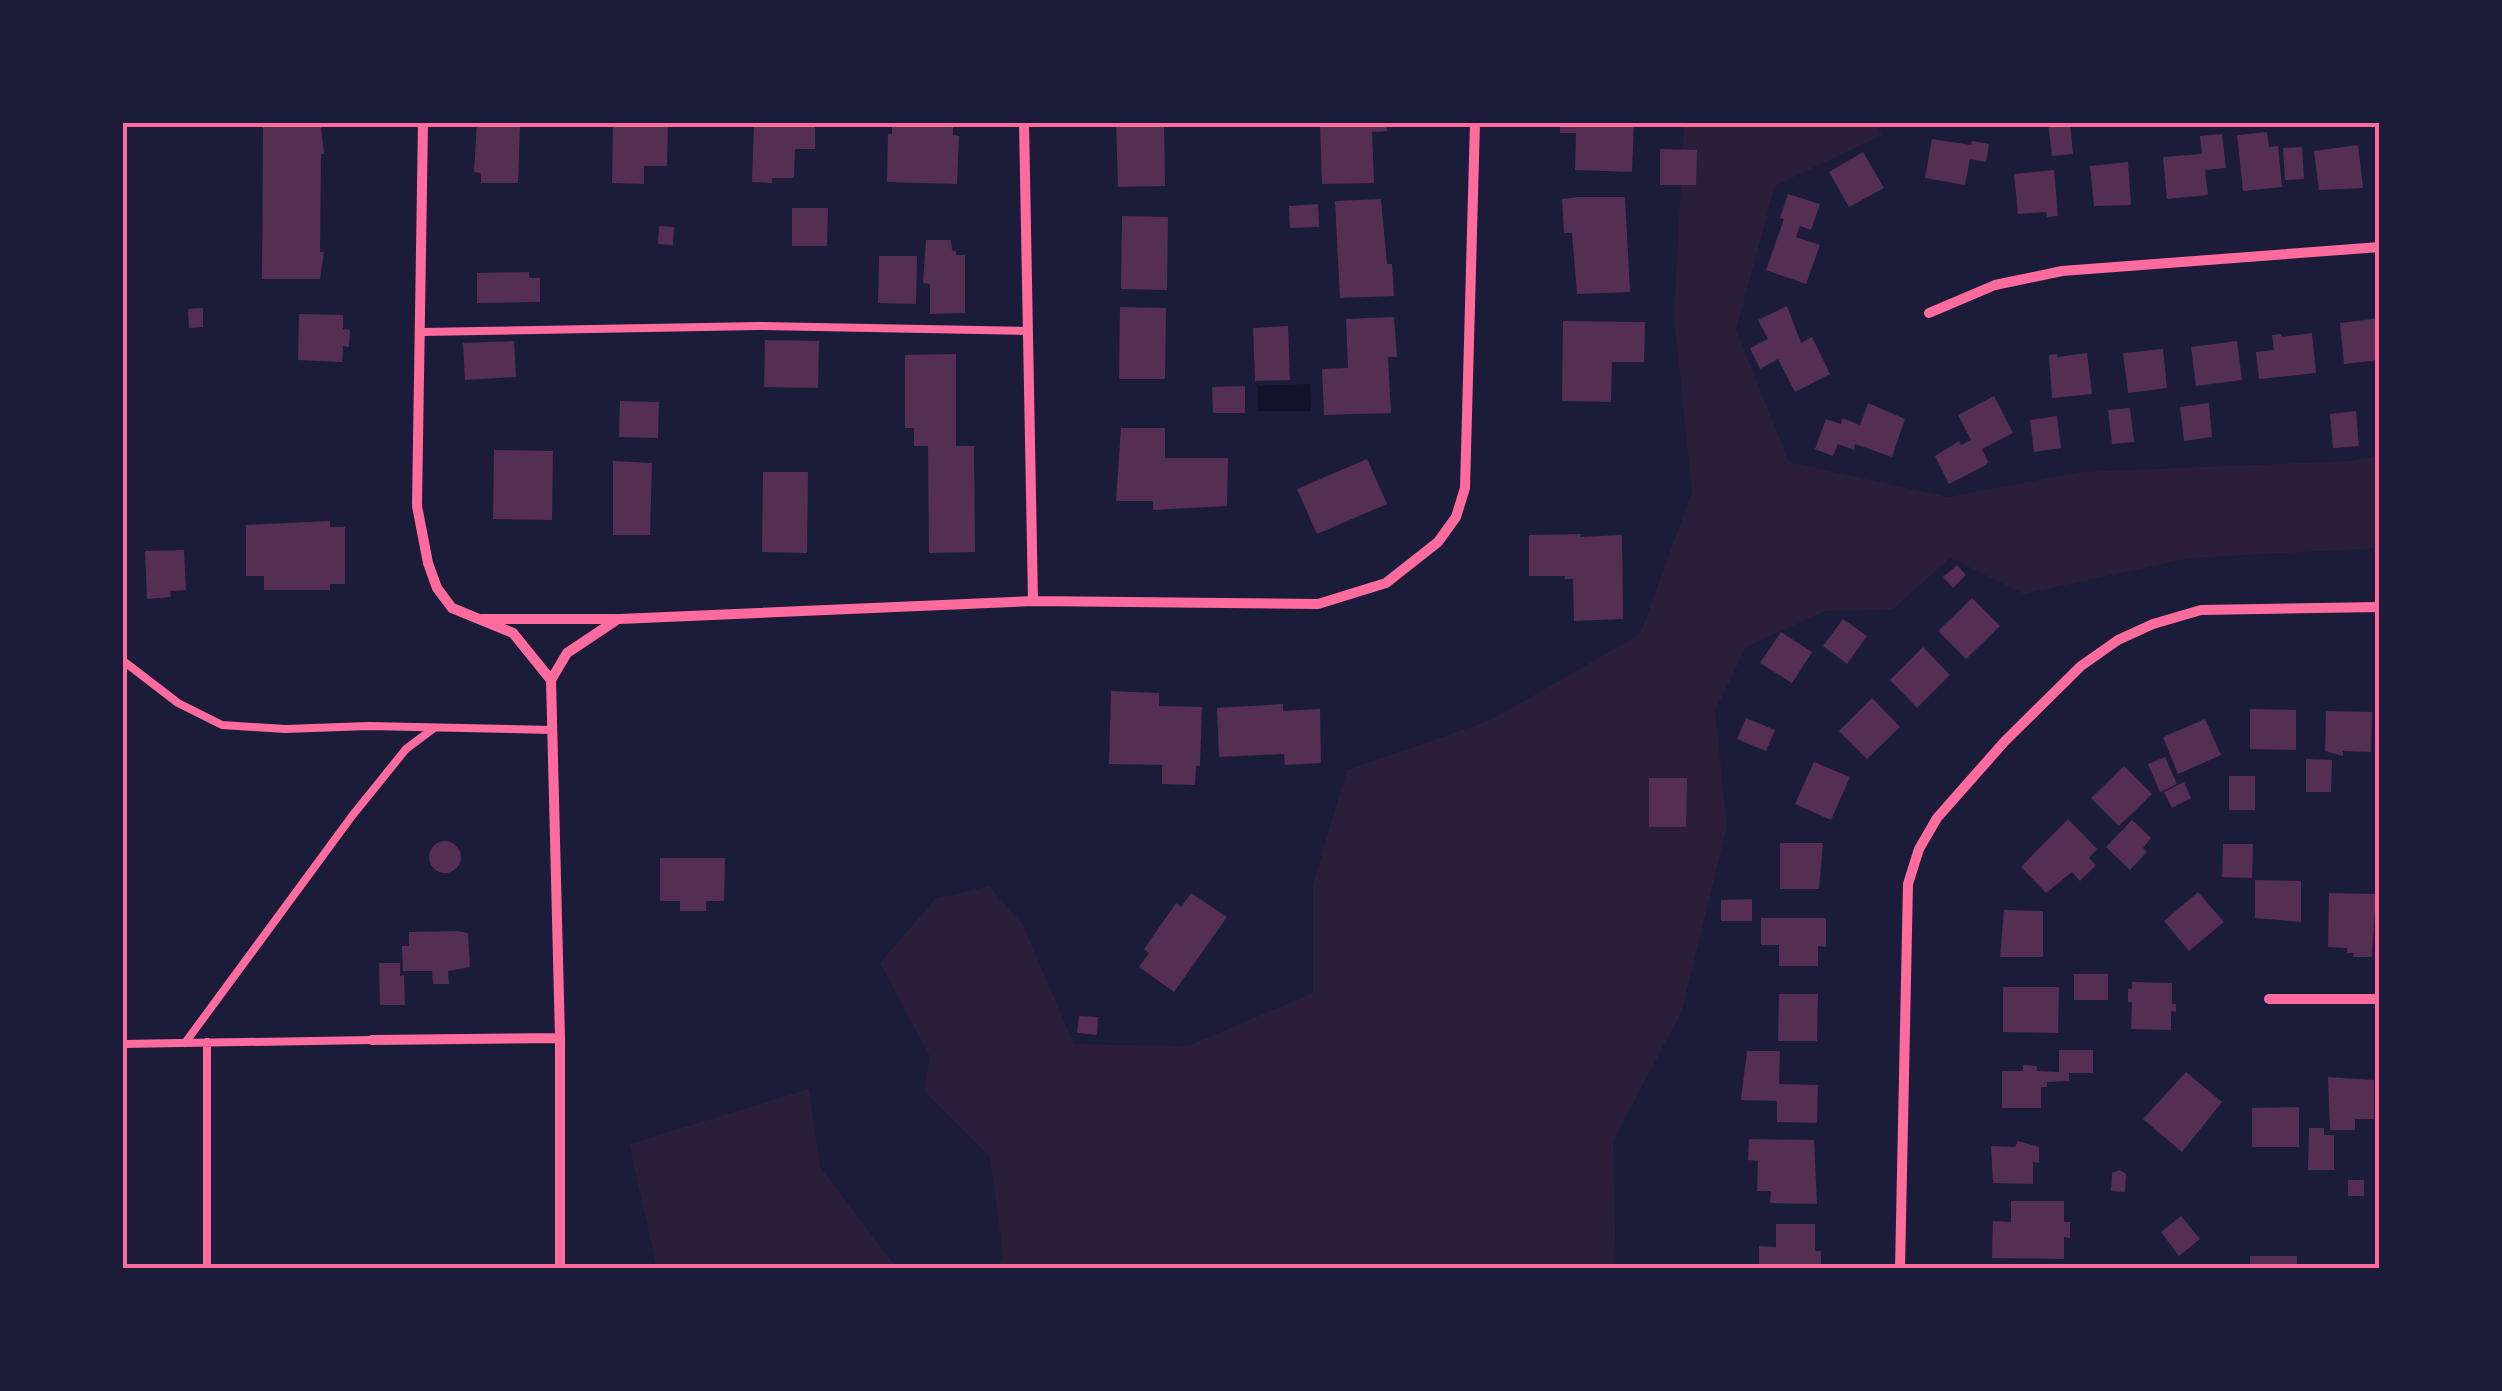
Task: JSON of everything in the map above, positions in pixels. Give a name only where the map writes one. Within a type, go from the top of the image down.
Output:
[{"type":"street","points":[[423,122],[417,506],[421,532],[436,588],[452,608],[513,632],[552,680]]},
{"type":"street","points":[[1024,122],[1033,601]]},
{"type":"street","points":[[482,619],[620,619],[1033,601],[1318,604],[1386,583],[1438,542],[1456,518],[1464,488],[1468,462],[1475,122]]},
{"type":"street","points":[[1929,313],[1995,285],[2062,271],[2380,247]]},
{"type":"street","points":[[1900,1268],[1908,884],[1919,849],[1937,818],[2005,741],[2081,666],[2118,640],[2153,624],[2201,610],[2380,607]]},
{"type":"street","points":[[560,1268],[560,1038],[552,680],[567,653],[594,632],[620,619]]},
{"type":"street","points":[[2269,999],[2380,999]]},
{"type":"street","points":[[372,1040],[560,1038]]},
{"type":"lane","points":[[421,332],[759,326],[1028,331]]},
{"type":"lane","points":[[122,660],[178,703],[222,725],[285,729],[553,730]]},
{"type":"lane","points":[[185,1043],[352,816],[406,750],[434,728]]},
{"type":"lane","points":[[122,1044],[372,1040]]},
{"type":"lane","points":[[207,1042],[207,1268]]},
{"type":"shaded area","points":[[1684,123],[1876,123],[1882,135],[1775,186],[1736,330],[1789,462],[1948,497],[2080,472],[2349,461],[2379,455],[2379,548],[2190,558],[2024,594],[1950,558],[1892,610],[1825,611],[1746,647],[1715,711],[1727,826],[1682,1011],[1613,1141],[1616,1268],[1000,1268],[1003,1256],[990,1157],[924,1091],[930,1057],[880,963],[935,899],[989,886],[1023,925],[1074,1044],[1188,1046],[1313,993],[1313,884],[1347,770],[1491,720],[1640,634],[1692,492],[1674,318]]},
{"type":"shaded area","points":[[1310,384],[1311,411],[1258,411],[1258,386]]},
{"type":"shaded area","points":[[809,1089],[820,1167],[894,1264],[902,1268],[657,1268],[629,1144]]},
{"type":"building","points":[[477,122],[520,125],[518,183],[481,183],[481,173],[474,172]]},
{"type":"building","points":[[613,122],[668,123],[667,166],[644,166],[644,184],[612,183]]},
{"type":"building","points":[[757,122],[815,125],[815,149],[795,149],[794,178],[752,182]]},
{"type":"building","points":[[892,122],[953,122],[953,135],[959,136],[957,184],[887,182]]},
{"type":"building","points":[[1116,122],[1164,122],[1165,186],[1118,187]]},
{"type":"building","points":[[1320,122],[1386,122],[1387,131],[1372,132],[1374,183],[1322,184]]},
{"type":"building","points":[[1560,122],[1634,122],[1632,172],[1575,170],[1576,133],[1560,133]]},
{"type":"building","points":[[2048,122],[2070,122],[2073,154],[2052,156]]},
{"type":"building","points":[[263,125],[321,126],[324,154],[320,252],[324,252],[320,279],[262,279]]},
{"type":"building","points":[[2267,132],[2269,147],[2278,146],[2282,187],[2243,191],[2237,135]]},
{"type":"building","points":[[2222,134],[2226,168],[2205,170],[2208,195],[2167,199],[2163,157],[2202,154],[2200,136]]},
{"type":"building","points":[[1932,139],[1989,144],[1986,162],[1970,159],[1965,185],[1925,178]]},
{"type":"building","points":[[2358,145],[2363,188],[2319,190],[2314,151]]},
{"type":"building","points":[[2302,147],[2304,179],[2285,180],[2283,148]]},
{"type":"building","points":[[1660,149],[1697,150],[1696,185],[1660,185]]},
{"type":"building","points":[[1863,152],[1884,188],[1849,207],[1829,172]]},
{"type":"building","points":[[2128,162],[2131,205],[2094,206],[2090,166]]},
{"type":"building","points":[[2054,170],[2058,216],[2047,217],[2046,212],[2018,214],[2014,174]]},
{"type":"building","points":[[1788,194],[1820,204],[1811,230],[1800,226],[1796,237],[1820,245],[1806,284],[1766,270],[1784,219],[1780,218]]},
{"type":"building","points":[[1625,197],[1630,292],[1577,294],[1572,233],[1564,233],[1562,199]]},
{"type":"building","points":[[1381,199],[1394,296],[1340,298],[1335,201]]},
{"type":"building","points":[[1318,204],[1319,227],[1290,228],[1289,206]]},
{"type":"building","points":[[792,208],[828,208],[827,246],[792,246]]},
{"type":"building","points":[[1122,216],[1168,217],[1167,290],[1121,289]]},
{"type":"building","points":[[659,226],[674,227],[673,245],[658,244]]},
{"type":"building","points":[[926,240],[951,240],[952,251],[965,255],[965,313],[930,314],[930,284],[923,283]]},
{"type":"building","points":[[879,256],[917,256],[916,304],[878,303]]},
{"type":"building","points":[[529,272],[529,278],[540,278],[540,302],[477,303],[477,273]]},
{"type":"building","points":[[1787,306],[1801,343],[1812,337],[1830,374],[1795,392],[1778,359],[1760,369],[1750,348],[1768,339],[1758,320]]},
{"type":"building","points":[[1120,307],[1166,308],[1165,379],[1119,379]]},
{"type":"building","points":[[203,308],[203,327],[189,328],[188,309]]},
{"type":"building","points":[[299,314],[343,315],[343,329],[350,330],[349,347],[343,346],[342,362],[298,360]]},
{"type":"building","points":[[1394,317],[1397,357],[1388,357],[1391,413],[1324,415],[1322,369],[1348,368],[1346,319]]},
{"type":"building","points":[[2380,318],[2380,360],[2344,364],[2340,323]]},
{"type":"building","points":[[1563,321],[1645,322],[1644,362],[1612,362],[1611,402],[1562,401]]},
{"type":"building","points":[[1288,326],[1290,380],[1255,381],[1253,328]]},
{"type":"building","points":[[2312,333],[2316,373],[2259,379],[2256,352],[2274,350],[2272,335]]},
{"type":"building","points":[[765,340],[819,341],[818,388],[764,387]]},
{"type":"building","points":[[514,341],[516,377],[465,380],[463,343]]},
{"type":"building","points":[[2237,341],[2242,380],[2196,386],[2191,347]]},
{"type":"building","points":[[2163,349],[2167,388],[2128,393],[2123,353]]},
{"type":"building","points":[[2087,353],[2092,394],[2052,398],[2049,355]]},
{"type":"building","points":[[956,354],[956,446],[974,446],[975,552],[929,553],[928,446],[914,446],[914,428],[905,428],[905,355]]},
{"type":"building","points":[[1245,386],[1245,413],[1213,413],[1212,387]]},
{"type":"building","points":[[1994,396],[2013,433],[1982,449],[1986,465],[1949,484],[1935,456],[1959,441],[1961,445],[1971,440],[1958,415]]},
{"type":"building","points":[[620,401],[659,402],[658,438],[619,437]]},
{"type":"building","points":[[1868,403],[1905,419],[1892,457],[1855,444],[1854,450],[1838,444],[1833,456],[1815,449],[1826,419],[1841,424],[1842,418],[1860,425]]},
{"type":"building","points":[[2209,403],[2212,437],[2184,441],[2180,407]]},
{"type":"building","points":[[2130,408],[2134,442],[2112,444],[2108,410]]},
{"type":"building","points":[[2356,411],[2359,446],[2333,448],[2330,414]]},
{"type":"building","points":[[2057,416],[2061,448],[2034,452],[2030,420]]},
{"type":"building","points":[[1121,428],[1165,428],[1165,458],[1228,458],[1227,506],[1153,510],[1153,501],[1116,501]]},
{"type":"building","points":[[494,450],[553,451],[552,520],[493,519]]},
{"type":"building","points":[[1367,459],[1387,504],[1317,534],[1297,489]]},
{"type":"building","points":[[613,461],[652,463],[650,535],[613,535]]},
{"type":"building","points":[[763,472],[808,472],[807,553],[762,552]]},
{"type":"building","points":[[330,521],[330,527],[345,527],[345,584],[330,584],[330,590],[264,590],[264,576],[246,576],[246,525]]},
{"type":"building","points":[[1581,534],[1580,537],[1622,535],[1623,619],[1574,621],[1573,579],[1529,576],[1529,535]]},
{"type":"building","points":[[184,550],[186,590],[170,591],[171,597],[147,599],[145,551]]},
{"type":"building","points":[[1957,565],[1966,575],[1953,588],[1943,577]]},
{"type":"building","points":[[1972,598],[2000,626],[1966,659],[1938,631]]},
{"type":"building","points":[[1843,619],[1867,636],[1847,664],[1823,646]]},
{"type":"building","points":[[1781,632],[1812,652],[1792,683],[1760,663]]},
{"type":"building","points":[[1923,647],[1950,675],[1917,708],[1890,680]]},
{"type":"building","points":[[1111,691],[1159,693],[1159,706],[1202,707],[1200,766],[1196,766],[1195,785],[1162,784],[1162,765],[1109,764]]},
{"type":"building","points":[[1872,698],[1900,727],[1867,759],[1839,731]]},
{"type":"building","points":[[1283,704],[1283,711],[1320,709],[1321,763],[1285,765],[1284,754],[1219,757],[1217,708]]},
{"type":"building","points":[[2250,709],[2296,710],[2296,750],[2250,749]]},
{"type":"building","points":[[2326,711],[2372,712],[2371,752],[2343,751],[2343,756],[2325,751]]},
{"type":"building","points":[[1746,718],[1775,730],[1766,751],[1737,739]]},
{"type":"building","points":[[2205,719],[2221,755],[2178,774],[2163,737]]},
{"type":"building","points":[[2165,757],[2177,784],[2160,792],[2148,764]]},
{"type":"building","points":[[2306,759],[2332,760],[2331,792],[2306,792]]},
{"type":"building","points":[[1814,762],[1850,777],[1831,820],[1795,804]]},
{"type":"building","points":[[2124,766],[2152,794],[2119,826],[2091,798]]},
{"type":"building","points":[[2229,776],[2255,776],[2255,810],[2229,810]]},
{"type":"building","points":[[1649,778],[1687,778],[1686,827],[1649,827]]},
{"type":"building","points":[[2184,782],[2191,798],[2172,808],[2164,792]]},
{"type":"building","points":[[2068,819],[2097,849],[2089,858],[2096,865],[2080,881],[2072,872],[2046,893],[2021,867]]},
{"type":"building","points":[[2132,820],[2151,838],[2143,848],[2147,852],[2130,870],[2106,847]]},
{"type":"building","points":[[445,841],[456,846],[461,857],[456,868],[445,873],[434,868],[429,857],[434,846]]},
{"type":"building","points":[[1780,843],[1823,843],[1819,889],[1780,889]]},
{"type":"building","points":[[2223,844],[2253,844],[2252,878],[2222,877]]},
{"type":"building","points":[[660,858],[725,858],[724,901],[706,901],[706,911],[680,911],[680,901],[660,901]]},
{"type":"building","points":[[2255,880],[2301,881],[2301,922],[2255,918]]},
{"type":"building","points":[[2198,892],[2224,922],[2189,951],[2164,921]]},
{"type":"building","points":[[1191,893],[1227,917],[1174,992],[1139,967],[1149,953],[1144,949],[1176,903],[1181,907]]},
{"type":"building","points":[[2329,893],[2376,894],[2372,957],[2353,957],[2354,953],[2347,953],[2347,948],[2328,947]]},
{"type":"building","points":[[1752,899],[1752,921],[1721,921],[1721,900]]},
{"type":"building","points":[[2004,910],[2043,911],[2043,957],[2000,957]]},
{"type":"building","points":[[1761,918],[1826,918],[1826,947],[1818,946],[1818,966],[1779,966],[1779,945],[1761,945]]},
{"type":"building","points":[[409,932],[468,933],[470,967],[448,971],[449,984],[433,984],[432,971],[403,971],[402,946],[409,946]]},
{"type":"building","points":[[379,963],[400,963],[405,1005],[380,1005]]},
{"type":"building","points":[[2074,974],[2108,974],[2108,1000],[2074,1000]]},
{"type":"building","points":[[2132,982],[2172,983],[2176,1012],[2171,1011],[2171,1030],[2131,1029],[2132,1002],[2128,1002],[2128,989],[2132,989]]},
{"type":"building","points":[[2003,987],[2059,987],[2058,1033],[2003,1032]]},
{"type":"building","points":[[1779,994],[1818,994],[1817,1041],[1778,1041]]},
{"type":"building","points":[[1079,1016],[1098,1017],[1097,1035],[1077,1033]]},
{"type":"building","points":[[2059,1050],[2093,1050],[2093,1073],[2069,1073],[2069,1081],[2047,1082],[2047,1087],[2041,1087],[2041,1108],[2002,1108],[2002,1071],[2023,1071],[2023,1065],[2037,1066],[2037,1071],[2059,1072]]},
{"type":"building","points":[[1747,1051],[1780,1051],[1779,1084],[1818,1085],[1817,1123],[1777,1122],[1777,1101],[1741,1100]]},
{"type":"building","points":[[2186,1072],[2222,1102],[2182,1152],[2143,1119]]},
{"type":"building","points":[[2328,1077],[2374,1080],[2374,1119],[2355,1119],[2355,1130],[2330,1130]]},
{"type":"building","points":[[2299,1107],[2299,1147],[2252,1147],[2252,1108]]},
{"type":"building","points":[[2309,1128],[2324,1128],[2324,1135],[2334,1135],[2334,1170],[2308,1170]]},
{"type":"building","points":[[1749,1139],[1814,1140],[1817,1204],[1770,1203],[1771,1191],[1757,1191],[1758,1161],[1748,1160]]},
{"type":"building","points":[[2018,1141],[2039,1147],[2039,1163],[2033,1162],[2033,1184],[1993,1183],[1991,1146],[2015,1147]]},
{"type":"building","points":[[2120,1170],[2126,1174],[2125,1192],[2111,1191],[2112,1173]]},
{"type":"building","points":[[2348,1180],[2364,1180],[2364,1196],[2348,1196]]},
{"type":"building","points":[[2011,1201],[2064,1201],[2064,1222],[2070,1222],[2070,1238],[2064,1237],[2064,1259],[1992,1258],[1993,1221],[2011,1222]]},
{"type":"building","points":[[2181,1216],[2200,1239],[2179,1256],[2161,1232]]},
{"type":"building","points":[[1776,1224],[1815,1224],[1815,1251],[1821,1251],[1821,1268],[1759,1268],[1759,1246],[1776,1247]]},
{"type":"building","points":[[2250,1256],[2297,1256],[2297,1268],[2250,1268]]}]
